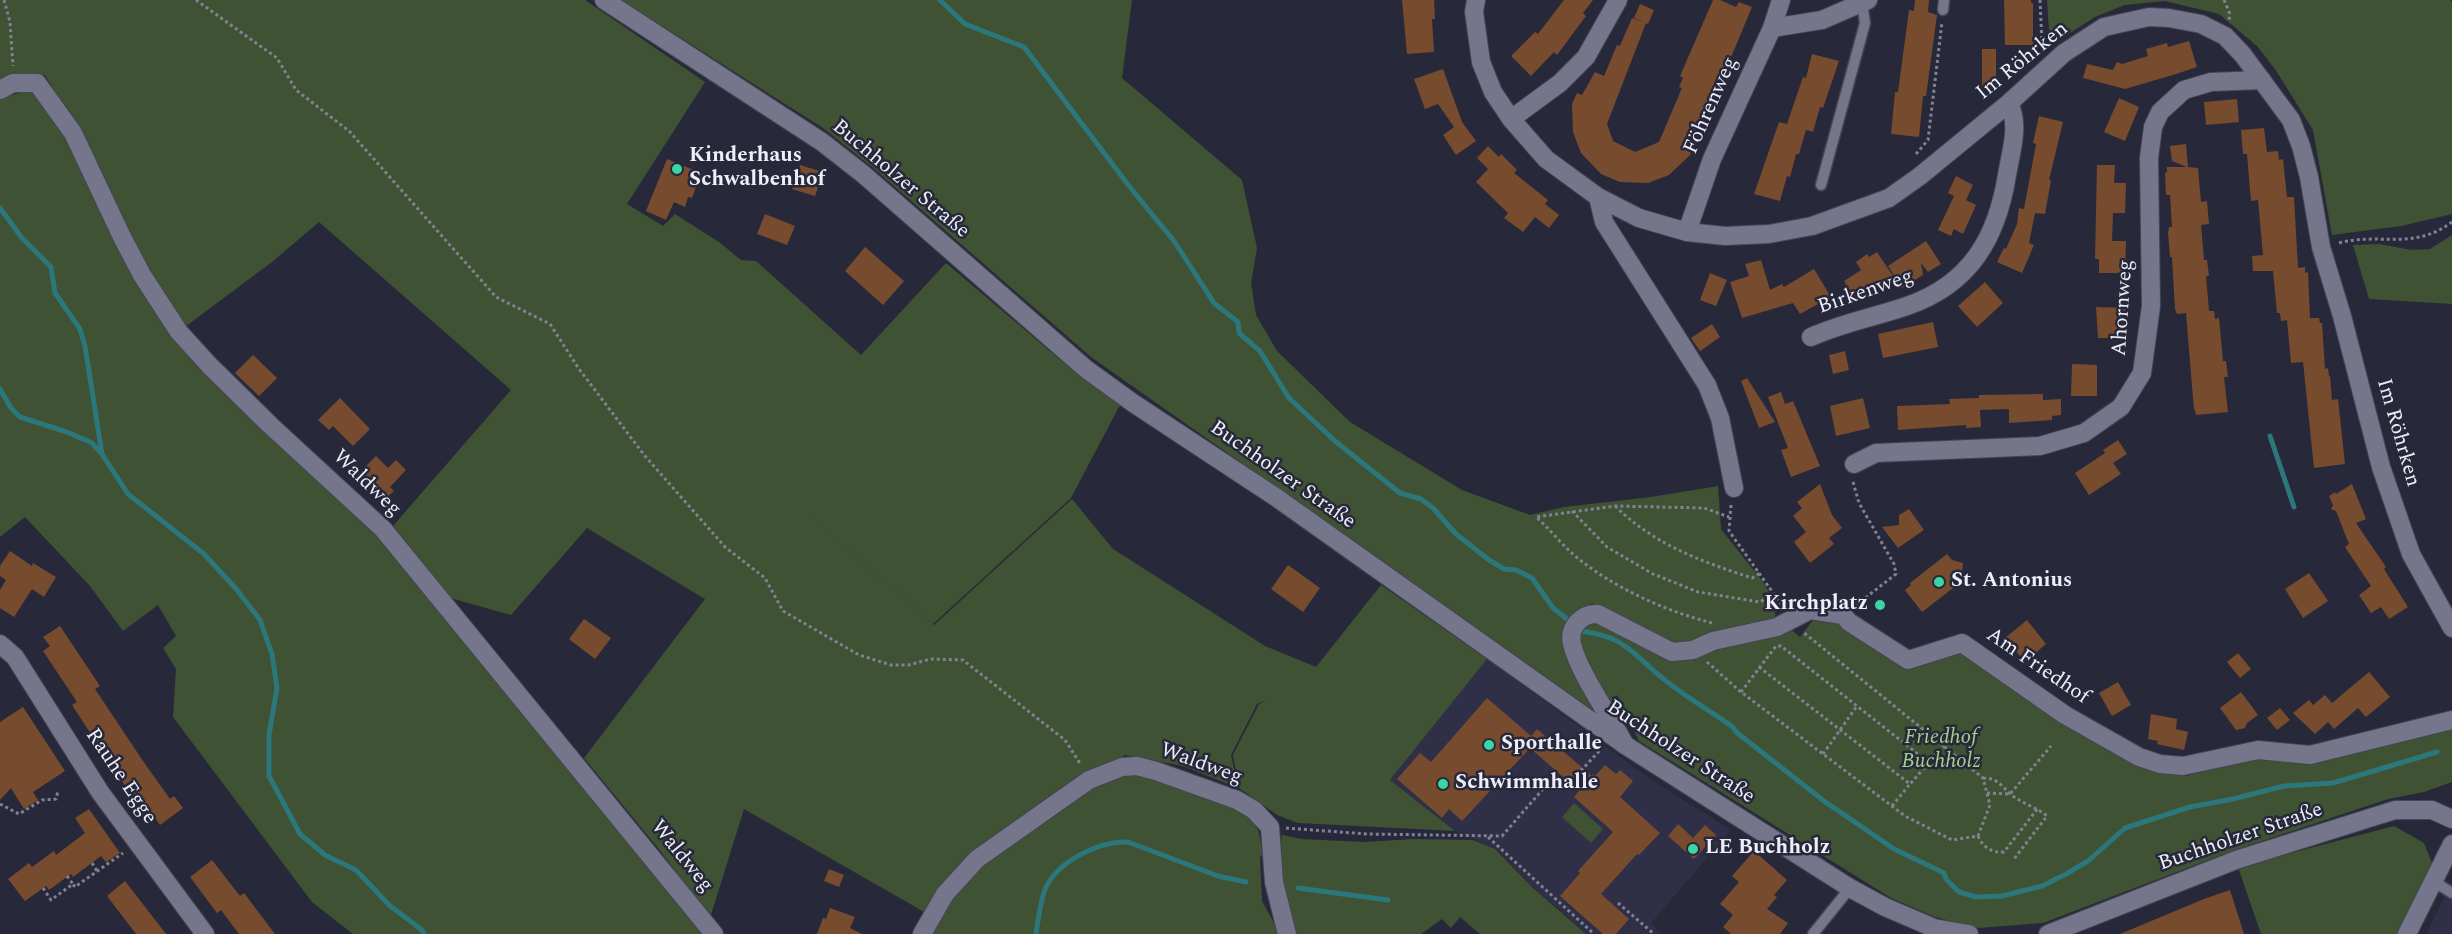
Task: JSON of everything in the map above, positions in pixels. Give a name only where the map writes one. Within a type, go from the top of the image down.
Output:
[{"type":"street","name":"Buchholzer Straße","points":[[604,0],[822,142],[863,174],[1086,369],[1133,403],[1277,498],[1625,745],[1850,888],[1885,907],[1934,928],[1969,934]]},
{"type":"street","name":"Im Röhrken","points":[[1476,0],[1474,12],[1482,62],[1492,92],[1511,119],[1546,159],[1598,197],[1639,218],[1687,232],[1725,236],[1769,234],[1812,226],[1889,198],[1920,176],[2009,103],[2064,53],[2104,27],[2149,17],[2169,18],[2200,24],[2225,36],[2243,55],[2291,120],[2301,146],[2309,177],[2321,247],[2342,316],[2380,467],[2411,554],[2452,628]]},
{"type":"street","points":[[1511,119],[1560,83],[1586,57],[1618,0]]},
{"type":"street","name":"Föhrenweg","points":[[1687,232],[1712,159],[1772,27],[1781,0]]},
{"type":"street","points":[[1772,27],[1822,20],[1865,2]]},
{"type":"street","name":"Ahornweg","points":[[1854,464],[1876,453],[2040,446],[2084,433],[2121,407],[2142,373],[2151,306],[2149,159],[2153,127],[2160,112],[2184,90],[2211,82],[2262,80]]},
{"type":"street","name":"Waldweg","points":[[7,86],[37,83],[60,112],[73,133],[142,275],[179,332],[270,425],[383,529],[714,934]]},
{"type":"street","name":"Birkenweg","points":[[1811,337],[1832,327],[1909,306],[1943,288],[1969,267],[1988,240],[2002,203],[2014,128],[2014,114],[2009,103]]},
{"type":"street","points":[[1598,197],[1604,222],[1707,385],[1720,418],[1734,488]]},
{"type":"street","name":"Am Friedhof","points":[[1625,745],[1578,662],[1571,636],[1578,621],[1588,614],[1598,614],[1672,652],[1693,650],[1713,641],[1777,627],[1810,610],[1843,615],[1849,622],[1908,660],[1962,643],[2065,715],[2139,757],[2160,764],[2183,766],[2258,750],[2310,755],[2452,720]]},
{"type":"street","name":"Rauhe Egge","points":[[0,644],[15,657],[100,792],[205,934]]},
{"type":"street","name":"Waldweg","points":[[922,934],[945,894],[977,859],[1089,780],[1122,767],[1137,766],[1156,771],[1237,800],[1254,810],[1270,827]]},
{"type":"street","name":"Buchholzer Straße","points":[[2048,934],[2236,860],[2395,810],[2432,810],[2452,819]]},
{"type":"street","points":[[1270,827],[1274,882],[1287,934]]},
{"type":"street","points":[[2407,934],[2452,844]]},
{"type":"lane","points":[[1821,185],[1865,23],[1865,2]]},
{"type":"lane","points":[[2433,882],[2452,893]]},
{"type":"lane","points":[[1813,934],[1850,888]]},
{"type":"path","points":[[4,0],[11,33],[7,86]]},
{"type":"path","points":[[196,0],[277,58],[296,90],[349,130],[496,297],[550,324],[579,369],[645,456],[725,547],[765,578],[783,610],[860,655],[891,665],[909,665],[930,659],[963,660],[1065,740],[1089,780]]},
{"type":"path","points":[[2040,0],[2042,43],[2052,63]]},
{"type":"path","points":[[1928,140],[1943,5]]},
{"type":"path","points":[[2321,247],[2350,240],[2415,239],[2438,232],[2452,222]]},
{"type":"path","points":[[1843,615],[1896,574],[1894,564],[1858,503],[1853,480],[1854,464]]},
{"type":"path","points":[[1734,488],[1729,531],[1775,593],[1789,621],[1983,778],[1990,805],[1978,836]]},
{"type":"path","points":[[1718,624],[1659,605],[1618,585],[1575,556],[1536,517],[1571,510],[1615,506],[1704,507],[1729,517]]},
{"type":"path","points":[[1615,506],[1635,526],[1668,546],[1708,564],[1752,578],[1760,573]]},
{"type":"path","points":[[1571,510],[1607,547],[1653,574],[1698,592],[1760,602],[1775,593]]},
{"type":"path","points":[[1741,692],[1776,646],[1781,646],[1928,762]]},
{"type":"path","points":[[1693,650],[1741,692],[1921,826],[1952,840],[1978,836]]},
{"type":"path","points":[[1759,667],[1910,784]]},
{"type":"path","points":[[1823,754],[1857,706]]},
{"type":"path","points":[[1270,827],[1367,834],[1502,836],[1544,788],[1566,787],[1604,745]]},
{"type":"path","points":[[1892,806],[1944,746]]},
{"type":"path","points":[[2010,794],[2051,746]]},
{"type":"path","points":[[1983,778],[1991,778],[2001,783],[2010,794]]},
{"type":"path","points":[[0,804],[19,814],[42,800],[56,799],[58,791]]},
{"type":"path","points":[[1987,793],[2010,794],[2038,808],[2047,816],[2014,859]]},
{"type":"path","points":[[1978,836],[1988,849],[2004,852],[2038,808]]},
{"type":"path","points":[[1486,836],[1594,934]]},
{"type":"path","points":[[68,876],[75,887],[122,854]]},
{"type":"path","points":[[92,863],[97,871]]},
{"type":"path","points":[[43,888],[51,900],[73,884]]},
{"type":"path","points":[[1618,903],[1654,934]]},
{"type":"shaded area","points":[[1487,659],[1650,779],[1731,830],[1651,923],[1661,934],[1587,934],[1532,886],[1496,849],[1455,831],[1390,780]]},
{"type":"shaded area","points":[[2452,882],[2452,934],[2426,934]]},
{"type":"green space","points":[[0,0],[585,0],[705,82],[627,204],[663,226],[675,214],[719,242],[741,260],[756,261],[861,355],[946,263],[1077,374],[1120,405],[1071,498],[933,624],[770,480],[934,625],[1072,499],[1113,549],[1265,646],[1316,667],[1381,585],[1487,659],[1390,780],[1455,831],[1298,823],[1277,815],[1239,788],[1233,755],[1259,704],[1268,700],[1257,704],[1231,755],[1238,788],[1183,766],[1125,755],[1089,780],[1031,810],[926,913],[744,809],[710,918],[658,848],[584,758],[705,599],[587,528],[511,615],[450,598],[393,526],[511,390],[319,222],[272,262],[185,327],[147,272],[102,173],[45,75],[6,78],[0,81]]},
{"type":"green space","name":"Friedhof Buchholz","points":[[621,0],[1132,0],[1122,78],[1242,180],[1257,248],[1251,283],[1256,315],[1277,351],[1350,422],[1462,490],[1530,515],[1564,507],[1651,497],[1718,486],[1721,529],[1763,582],[1774,601],[1776,623],[1789,628],[1800,637],[1813,620],[1835,616],[1908,662],[1954,648],[2127,759],[2161,773],[2186,776],[2255,758],[2452,727],[2452,782],[2424,792],[2388,799],[2232,851],[2043,923],[1978,928],[1935,917],[1891,898],[1639,741],[1617,695],[1600,715],[1091,357],[872,167],[823,128]],"holes":[[[1591,603],[1610,610],[1661,638],[1682,644],[1697,662],[1687,654],[1602,619]]]},
{"type":"green space","points":[[2047,0],[2450,0],[2452,2],[2452,214],[2401,226],[2332,235],[2313,130],[2275,69],[2257,46],[2219,14],[2165,1],[2125,5],[2095,17],[2050,46]]},
{"type":"green space","points":[[25,91],[40,95],[79,158],[138,277],[324,481],[391,550],[706,934],[353,934],[312,902],[173,717],[176,669],[163,648],[176,636],[158,605],[123,631],[90,586],[25,517],[0,537],[0,99]]},
{"type":"green space","points":[[2452,235],[2452,304],[2369,299],[2353,245],[2379,244],[2412,250],[2430,249]]},
{"type":"green space","points":[[1138,773],[1232,807],[1249,816],[1258,830],[1264,855],[1260,857],[1262,901],[1280,934],[931,934],[956,890],[983,861],[1087,788],[1112,778]]},
{"type":"green space","points":[[1574,803],[1603,829],[1591,843],[1562,817]]},
{"type":"green space","points":[[2394,826],[2424,843],[2432,863],[2398,934],[2261,934],[2238,867]]},
{"type":"green space","points":[[1282,835],[1301,839],[1364,842],[1414,839],[1473,840],[1495,849],[1532,887],[1586,934],[1480,934],[1460,917],[1451,928],[1442,919],[1421,934],[1293,934],[1290,929],[1279,856]]},
{"type":"building","points":[[1402,0],[1434,0],[1435,19],[1432,19],[1434,52],[1407,54]]},
{"type":"building","points":[[1564,0],[1593,0],[1583,13],[1586,16],[1557,55],[1554,52],[1531,76],[1511,56],[1535,32],[1538,34]]},
{"type":"building","points":[[1713,0],[1720,0],[1736,7],[1739,2],[1752,7],[1690,155],[1669,175],[1648,183],[1620,182],[1601,174],[1581,153],[1573,132],[1572,104],[1577,93],[1582,95],[1595,72],[1604,76],[1632,18],[1646,23],[1607,124],[1613,141],[1635,152],[1659,142],[1682,88],[1679,87],[1683,78],[1680,76]]},
{"type":"building","points":[[1915,0],[1929,0],[1928,12],[1937,15],[1926,96],[1923,96],[1919,137],[1891,134],[1895,92],[1898,92],[1909,10],[1914,11]]},
{"type":"building","points":[[2004,0],[2031,0],[2033,3],[2033,45],[2005,45]]},
{"type":"building","points":[[1640,4],[1654,10],[1648,24],[1634,18]]},
{"type":"building","points":[[2189,41],[2197,67],[2125,89],[2083,78],[2087,64],[2113,70],[2117,62],[2122,64],[2148,56],[2146,49],[2167,43],[2168,47]]},
{"type":"building","points":[[1982,49],[1996,49],[1996,86],[1982,86]]},
{"type":"building","points":[[1812,54],[1839,61],[1823,108],[1820,107],[1813,132],[1806,130],[1790,177],[1787,176],[1780,201],[1754,194],[1779,122],[1787,124],[1803,77],[1806,78]]},
{"type":"building","points":[[1443,69],[1462,122],[1476,141],[1456,155],[1443,135],[1454,127],[1438,104],[1425,109],[1414,79]]},
{"type":"building","points":[[2119,98],[2139,107],[2125,141],[2104,132]]},
{"type":"building","points":[[2237,99],[2239,122],[2206,125],[2204,102]]},
{"type":"building","points":[[2039,116],[2063,122],[2049,180],[2051,180],[2045,214],[2035,213],[2029,243],[2034,245],[2022,273],[1997,262],[2004,248],[2006,249],[2017,224],[2019,208],[2024,209]]},
{"type":"building","points":[[2264,128],[2267,152],[2278,151],[2279,160],[2283,159],[2287,197],[2294,197],[2298,268],[2305,267],[2305,273],[2308,272],[2310,318],[2319,318],[2322,323],[2325,369],[2328,368],[2330,376],[2332,400],[2338,399],[2345,464],[2314,468],[2303,362],[2291,363],[2287,320],[2281,321],[2280,313],[2277,313],[2273,271],[2253,271],[2252,256],[2263,255],[2258,200],[2251,201],[2247,154],[2243,154],[2241,130]]},
{"type":"building","points":[[2186,144],[2188,167],[2198,168],[2201,202],[2207,201],[2209,224],[2201,225],[2204,260],[2207,260],[2209,276],[2206,276],[2209,311],[2214,311],[2215,319],[2219,318],[2223,361],[2226,361],[2228,377],[2224,377],[2228,412],[2196,415],[2186,313],[2177,314],[2175,309],[2168,233],[2169,227],[2172,227],[2170,195],[2166,195],[2165,173],[2167,167],[2187,167],[2172,161],[2170,146]]},
{"type":"building","points":[[1488,146],[1499,157],[1501,154],[1517,170],[1514,173],[1548,200],[1545,204],[1559,215],[1549,228],[1535,217],[1523,232],[1504,218],[1508,213],[1476,182],[1488,169],[1477,158]]},
{"type":"building","points":[[667,159],[701,173],[692,198],[688,197],[685,207],[674,202],[666,220],[646,211]]},
{"type":"building","points":[[800,165],[823,172],[815,196],[792,189]]},
{"type":"building","points":[[2097,165],[2115,165],[2114,183],[2126,183],[2125,213],[2113,213],[2112,241],[2126,241],[2125,273],[2099,273],[2099,259],[2095,259]]},
{"type":"building","points":[[1956,176],[1973,185],[1966,200],[1976,205],[1963,234],[1954,229],[1951,236],[1938,230],[1954,196],[1948,193]]},
{"type":"building","points":[[765,214],[795,226],[787,245],[757,234]]},
{"type":"building","points":[[1926,241],[1941,264],[1928,272],[1921,263],[1923,275],[1902,288],[1888,266]]},
{"type":"building","points":[[865,247],[904,281],[883,305],[845,271]]},
{"type":"building","points":[[1877,252],[1893,276],[1857,301],[1844,281],[1861,270],[1856,262],[1867,254],[1869,257]]},
{"type":"building","points":[[1761,260],[1770,290],[1782,284],[1784,287],[1814,269],[1831,297],[1800,314],[1793,303],[1742,318],[1730,282],[1749,276],[1745,264]]},
{"type":"building","points":[[1710,273],[1727,280],[1716,306],[1700,300]]},
{"type":"building","points":[[1985,282],[2003,303],[1977,327],[1958,306]]},
{"type":"building","points":[[2096,307],[2125,308],[2125,338],[2098,338]]},
{"type":"building","points":[[1933,322],[1938,347],[1883,358],[1878,334]]},
{"type":"building","points":[[1712,324],[1720,337],[1700,351],[1691,338]]},
{"type":"building","points":[[1845,351],[1849,370],[1833,374],[1829,355]]},
{"type":"building","points":[[253,355],[277,378],[259,396],[235,373]]},
{"type":"building","points":[[2072,364],[2097,365],[2097,396],[2071,396]]},
{"type":"building","points":[[1747,378],[1775,422],[1759,428],[1741,381]]},
{"type":"building","points":[[1781,392],[1785,404],[1793,401],[1820,466],[1791,477],[1781,450],[1788,448],[1768,397]]},
{"type":"building","points":[[2043,394],[2043,400],[2061,399],[2061,415],[2052,416],[2052,420],[2009,423],[2009,409],[1980,410],[1981,427],[1966,428],[1966,425],[1898,430],[1897,406],[1950,404],[1949,399],[1979,398],[1979,395]]},
{"type":"building","points":[[340,398],[370,429],[353,446],[333,426],[329,430],[318,420]]},
{"type":"building","points":[[1863,398],[1870,428],[1836,436],[1830,406]]},
{"type":"building","points":[[2118,440],[2127,454],[2113,463],[2121,474],[2089,495],[2075,473],[2105,453],[2103,450]]},
{"type":"building","points":[[376,456],[388,468],[396,460],[406,470],[390,487],[394,491],[383,501],[357,475]]},
{"type":"building","points":[[1820,484],[1832,515],[1842,528],[1829,538],[1834,544],[1810,563],[1794,542],[1806,532],[1793,516],[1802,508],[1797,502]]},
{"type":"building","points":[[2352,484],[2366,519],[2356,523],[2386,567],[2384,569],[2408,607],[2389,619],[2381,607],[2371,613],[2359,595],[2371,586],[2345,547],[2349,544],[2336,511],[2331,509],[2333,505],[2329,496]]},
{"type":"building","points":[[1909,509],[1924,530],[1898,548],[1882,527],[1899,525],[1899,515]]},
{"type":"building","points":[[10,551],[32,566],[33,563],[56,577],[44,597],[32,589],[14,617],[0,608],[0,590],[6,580],[0,576],[0,566]]},
{"type":"building","name":"St. Antonius","points":[[1947,554],[1952,560],[1963,563],[1962,574],[1966,578],[1922,612],[1905,590],[1911,585],[1910,583]]},
{"type":"building","points":[[1288,565],[1320,588],[1303,612],[1271,589]]},
{"type":"building","points":[[2309,573],[2328,601],[2303,618],[2285,589]]},
{"type":"building","points":[[584,619],[611,638],[595,659],[569,639]]},
{"type":"building","points":[[2027,620],[2046,644],[2025,662],[2005,638]]},
{"type":"building","points":[[60,626],[100,686],[95,689],[143,761],[170,799],[174,796],[183,808],[160,825],[151,812],[146,815],[119,777],[72,705],[77,702],[43,651],[50,646],[43,637]]},
{"type":"building","points":[[2238,653],[2251,669],[2240,678],[2227,662]]},
{"type":"building","points":[[2369,672],[2390,697],[2366,717],[2358,708],[2334,729],[2328,722],[2315,734],[2293,713],[2309,700],[2313,705],[2325,695],[2332,703]]},
{"type":"building","points":[[2118,682],[2131,705],[2112,716],[2099,693]]},
{"type":"building","points":[[2241,692],[2258,715],[2247,723],[2245,728],[2236,730],[2220,708]]},
{"type":"building","points":[[1487,698],[1531,736],[1537,729],[1592,776],[1593,774],[1595,776],[1605,765],[1616,774],[1620,770],[1633,781],[1620,797],[1660,833],[1639,855],[1637,854],[1601,894],[1629,919],[1616,934],[1603,934],[1560,896],[1580,873],[1578,871],[1613,832],[1574,797],[1579,791],[1530,748],[1462,821],[1449,809],[1442,818],[1397,779],[1420,753],[1431,762]]},
{"type":"building","points":[[23,707],[65,771],[33,792],[38,800],[24,809],[11,788],[0,800],[0,722]]},
{"type":"building","points":[[2280,708],[2290,720],[2277,730],[2267,718]]},
{"type":"building","points":[[2151,714],[2177,719],[2176,729],[2188,732],[2184,750],[2157,744],[2158,741],[2148,739]]},
{"type":"building","points":[[89,809],[120,853],[106,862],[101,856],[73,877],[71,874],[49,890],[46,886],[25,901],[8,879],[29,863],[32,867],[54,851],[56,855],[85,833],[75,818]]},
{"type":"building","name":"LE Buchholz","points":[[1678,824],[1693,838],[1705,825],[1716,835],[1694,859],[1668,836]]},
{"type":"building","points":[[1754,851],[1787,880],[1774,895],[1777,897],[1767,909],[1788,923],[1780,934],[1731,934],[1723,927],[1733,915],[1720,904],[1739,882],[1732,876]]},
{"type":"building","points":[[212,860],[240,896],[244,893],[275,934],[239,934],[221,910],[217,913],[190,877]]},
{"type":"building","points":[[829,869],[844,875],[839,887],[824,881]]},
{"type":"building","points":[[125,881],[166,934],[136,934],[107,896]]},
{"type":"building","points":[[2230,890],[2244,934],[2120,934],[2204,899]]},
{"type":"building","points":[[830,908],[855,917],[850,928],[862,934],[817,934]]},
{"type":"waterway","points":[[940,0],[965,24],[1024,47],[1129,186],[1174,241],[1214,303],[1238,322],[1239,333],[1260,351],[1289,398],[1335,441],[1400,493],[1421,499],[1433,508],[1456,534],[1489,560],[1504,569],[1516,570],[1532,578],[1553,608],[1567,619]]},
{"type":"waterway","points":[[0,208],[22,238],[51,267],[55,293],[80,329],[85,346],[102,454],[128,494],[204,554],[237,590],[260,620],[272,654],[277,688],[269,735],[269,776],[300,834],[325,855],[356,870],[389,905],[422,930],[424,934]]},
{"type":"waterway","points":[[0,389],[11,408],[20,417],[67,432],[92,443],[101,453]]},
{"type":"waterway","points":[[2270,436],[2294,507]]},
{"type":"waterway","points":[[1581,631],[1605,636],[1621,643],[1671,685],[1733,727],[1736,732],[1824,801],[1894,849],[1944,873],[1946,879],[1959,892],[1976,897],[2002,896],[2042,886],[2088,861],[2125,828],[2190,807],[2284,786],[2333,783],[2437,752]]},
{"type":"waterway","points":[[1036,934],[1044,892],[1050,881],[1058,871],[1079,855],[1104,845],[1128,842],[1218,876],[1246,882]]},
{"type":"waterway","points":[[1298,888],[1388,900]]},
{"type":"place","name":"Kinderhaus Schwalbenhof","points":[[677,169]]},
{"type":"place","name":"St. Antonius","points":[[1939,582]]},
{"type":"place","name":"Kirchplatz","points":[[1880,605]]},
{"type":"place","name":"Sporthalle","points":[[1489,745]]},
{"type":"place","name":"Schwimmhalle","points":[[1443,784]]},
{"type":"place","name":"LE Buchholz","points":[[1693,849]]}]
